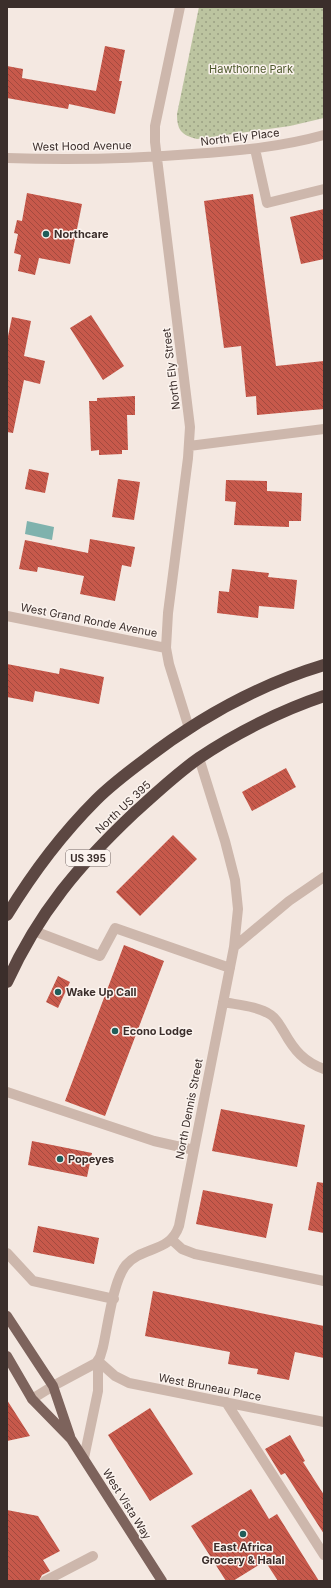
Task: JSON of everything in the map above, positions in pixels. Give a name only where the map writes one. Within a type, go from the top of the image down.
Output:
[{"type":"highway","name":"US 395","points":[[189,728],[211,714],[255,692],[287,678],[324,665]]},
{"type":"highway","name":"US 395","points":[[199,758],[267,720],[324,696]]},
{"type":"highway","name":"North US 395","points":[[7,915],[29,881],[55,846],[97,799],[131,770],[189,728]]},
{"type":"highway","name":"North US 395","points":[[7,982],[34,931],[56,897],[93,852],[154,795],[199,758]]},
{"type":"main road","name":"West Vista Way","points":[[7,1316],[53,1386],[71,1439]]},
{"type":"main road","name":"West Vista Way","points":[[7,1356],[32,1399],[71,1439],[162,1581]]},
{"type":"street","name":"North Ely Street","points":[[180,7],[156,126],[155,142],[190,427],[189,446],[168,613],[166,648],[169,664],[189,728]]},
{"type":"street","name":"North Ely Place","points":[[157,157],[255,149],[324,135]]},
{"type":"street","points":[[255,149],[267,203],[324,189]]},
{"type":"street","name":"West Hood Avenue","points":[[7,158],[54,159],[157,157]]},
{"type":"street","points":[[189,446],[324,429]]},
{"type":"street","name":"West Grand Ronde Avenue","points":[[7,616],[166,648]]},
{"type":"street","name":"North Dennis Street","points":[[171,1239],[178,1228],[194,1150],[234,947],[238,909],[235,880],[225,841],[199,758]]},
{"type":"street","points":[[234,947],[289,901],[324,877]]},
{"type":"street","points":[[34,931],[100,956],[116,928],[230,968]]},
{"type":"street","points":[[223,1002],[258,1009],[271,1016],[278,1023],[300,1055],[312,1064],[324,1069]]},
{"type":"street","points":[[7,1092],[154,1141],[194,1150]]},
{"type":"street","points":[[84,1458],[98,1391],[98,1361],[103,1347],[121,1272],[129,1261],[140,1254],[162,1246],[171,1239],[182,1249],[195,1254],[324,1281]]},
{"type":"street","points":[[7,1253],[32,1281],[114,1299]]},
{"type":"street","points":[[32,1399],[53,1386],[92,1367],[98,1361]]},
{"type":"street","name":"West Bruneau Place","points":[[98,1361],[115,1376],[129,1383],[324,1422]]},
{"type":"street","points":[[226,1402],[324,1555]]},
{"type":"street","points":[[45,1581],[93,1556]]},
{"type":"green space","name":"Hawthorne Park","points":[[199,7],[324,7],[324,118],[290,126],[197,139],[184,134],[179,128],[177,114]]},
{"type":"water","points":[[27,521],[54,527],[52,540],[25,534]]},
{"type":"building","points":[[105,46],[125,50],[119,81],[122,81],[115,114],[69,104],[68,109],[7,98],[7,66],[23,69],[22,78],[96,91]]},
{"type":"building","name":"Northcare","points":[[27,193],[82,204],[70,264],[39,258],[35,275],[18,271],[21,255],[14,253],[18,234],[14,233],[17,220],[22,221]]},
{"type":"building","points":[[253,194],[276,366],[324,361],[324,409],[257,415],[256,396],[246,397],[241,346],[224,348],[204,201]]},
{"type":"building","points":[[324,209],[324,259],[301,264],[290,217]]},
{"type":"building","points":[[91,315],[124,366],[103,380],[70,328]]},
{"type":"building","points":[[12,317],[31,321],[24,356],[45,361],[40,384],[24,380],[13,433],[7,432],[7,341]]},
{"type":"building","points":[[135,396],[135,415],[127,415],[128,450],[122,450],[122,454],[99,455],[99,450],[91,451],[89,401],[97,401],[97,398]]},
{"type":"building","points":[[29,469],[49,473],[45,493],[25,489]]},
{"type":"building","points":[[118,479],[140,482],[134,520],[112,517]]},
{"type":"building","points":[[226,480],[267,481],[267,491],[302,493],[301,521],[289,521],[289,527],[234,525],[236,502],[225,501]]},
{"type":"building","points":[[90,539],[135,547],[131,567],[122,565],[115,601],[80,594],[84,576],[38,567],[37,572],[19,569],[25,540],[88,553]]},
{"type":"building","points":[[232,569],[269,573],[268,577],[297,580],[294,609],[259,606],[258,618],[217,613],[219,591],[229,592]]},
{"type":"building","points":[[7,664],[59,674],[60,668],[104,677],[99,704],[35,691],[33,702],[7,697]]},
{"type":"building","points":[[286,768],[296,787],[252,811],[242,792]]},
{"type":"building","points":[[173,835],[197,859],[140,916],[116,892]]},
{"type":"building","name":"Econo Lodge","points":[[124,945],[164,961],[105,1116],[65,1101]]},
{"type":"building","name":"Wake Up Call","points":[[58,976],[70,982],[58,1008],[46,1002]]},
{"type":"building","points":[[221,1109],[305,1125],[297,1167],[212,1151]]},
{"type":"building","name":"Popeyes","points":[[32,1141],[92,1153],[87,1177],[28,1165]]},
{"type":"building","points":[[317,1182],[324,1183],[324,1233],[308,1230]]},
{"type":"building","points":[[203,1190],[273,1204],[266,1238],[196,1224]]},
{"type":"building","points":[[38,1226],[99,1238],[94,1264],[33,1252]]},
{"type":"building","points":[[153,1291],[324,1326],[324,1358],[295,1352],[289,1380],[257,1374],[258,1369],[228,1364],[230,1352],[145,1336]]},
{"type":"building","points":[[7,1400],[30,1436],[7,1441]]},
{"type":"building","points":[[150,1408],[193,1474],[150,1501],[108,1435]]},
{"type":"building","points":[[290,1435],[305,1461],[303,1462],[324,1495],[324,1534],[285,1473],[281,1475],[265,1449]]},
{"type":"building","name":"East Africa Grocery & Halal","points":[[251,1489],[269,1519],[277,1514],[319,1581],[278,1581],[265,1561],[233,1581],[226,1581],[191,1526]]},
{"type":"building","points":[[7,1510],[38,1516],[60,1551],[43,1560],[50,1571],[42,1575],[39,1581],[7,1581]]},
{"type":"place","name":"Northcare","points":[[46,234]]},
{"type":"place","name":"Wake Up Call","points":[[58,992]]},
{"type":"place","name":"Econo Lodge","points":[[115,1031]]},
{"type":"place","name":"Popeyes","points":[[60,1159]]},
{"type":"place","name":"East Africa Grocery & Halal","points":[[243,1534]]}]
